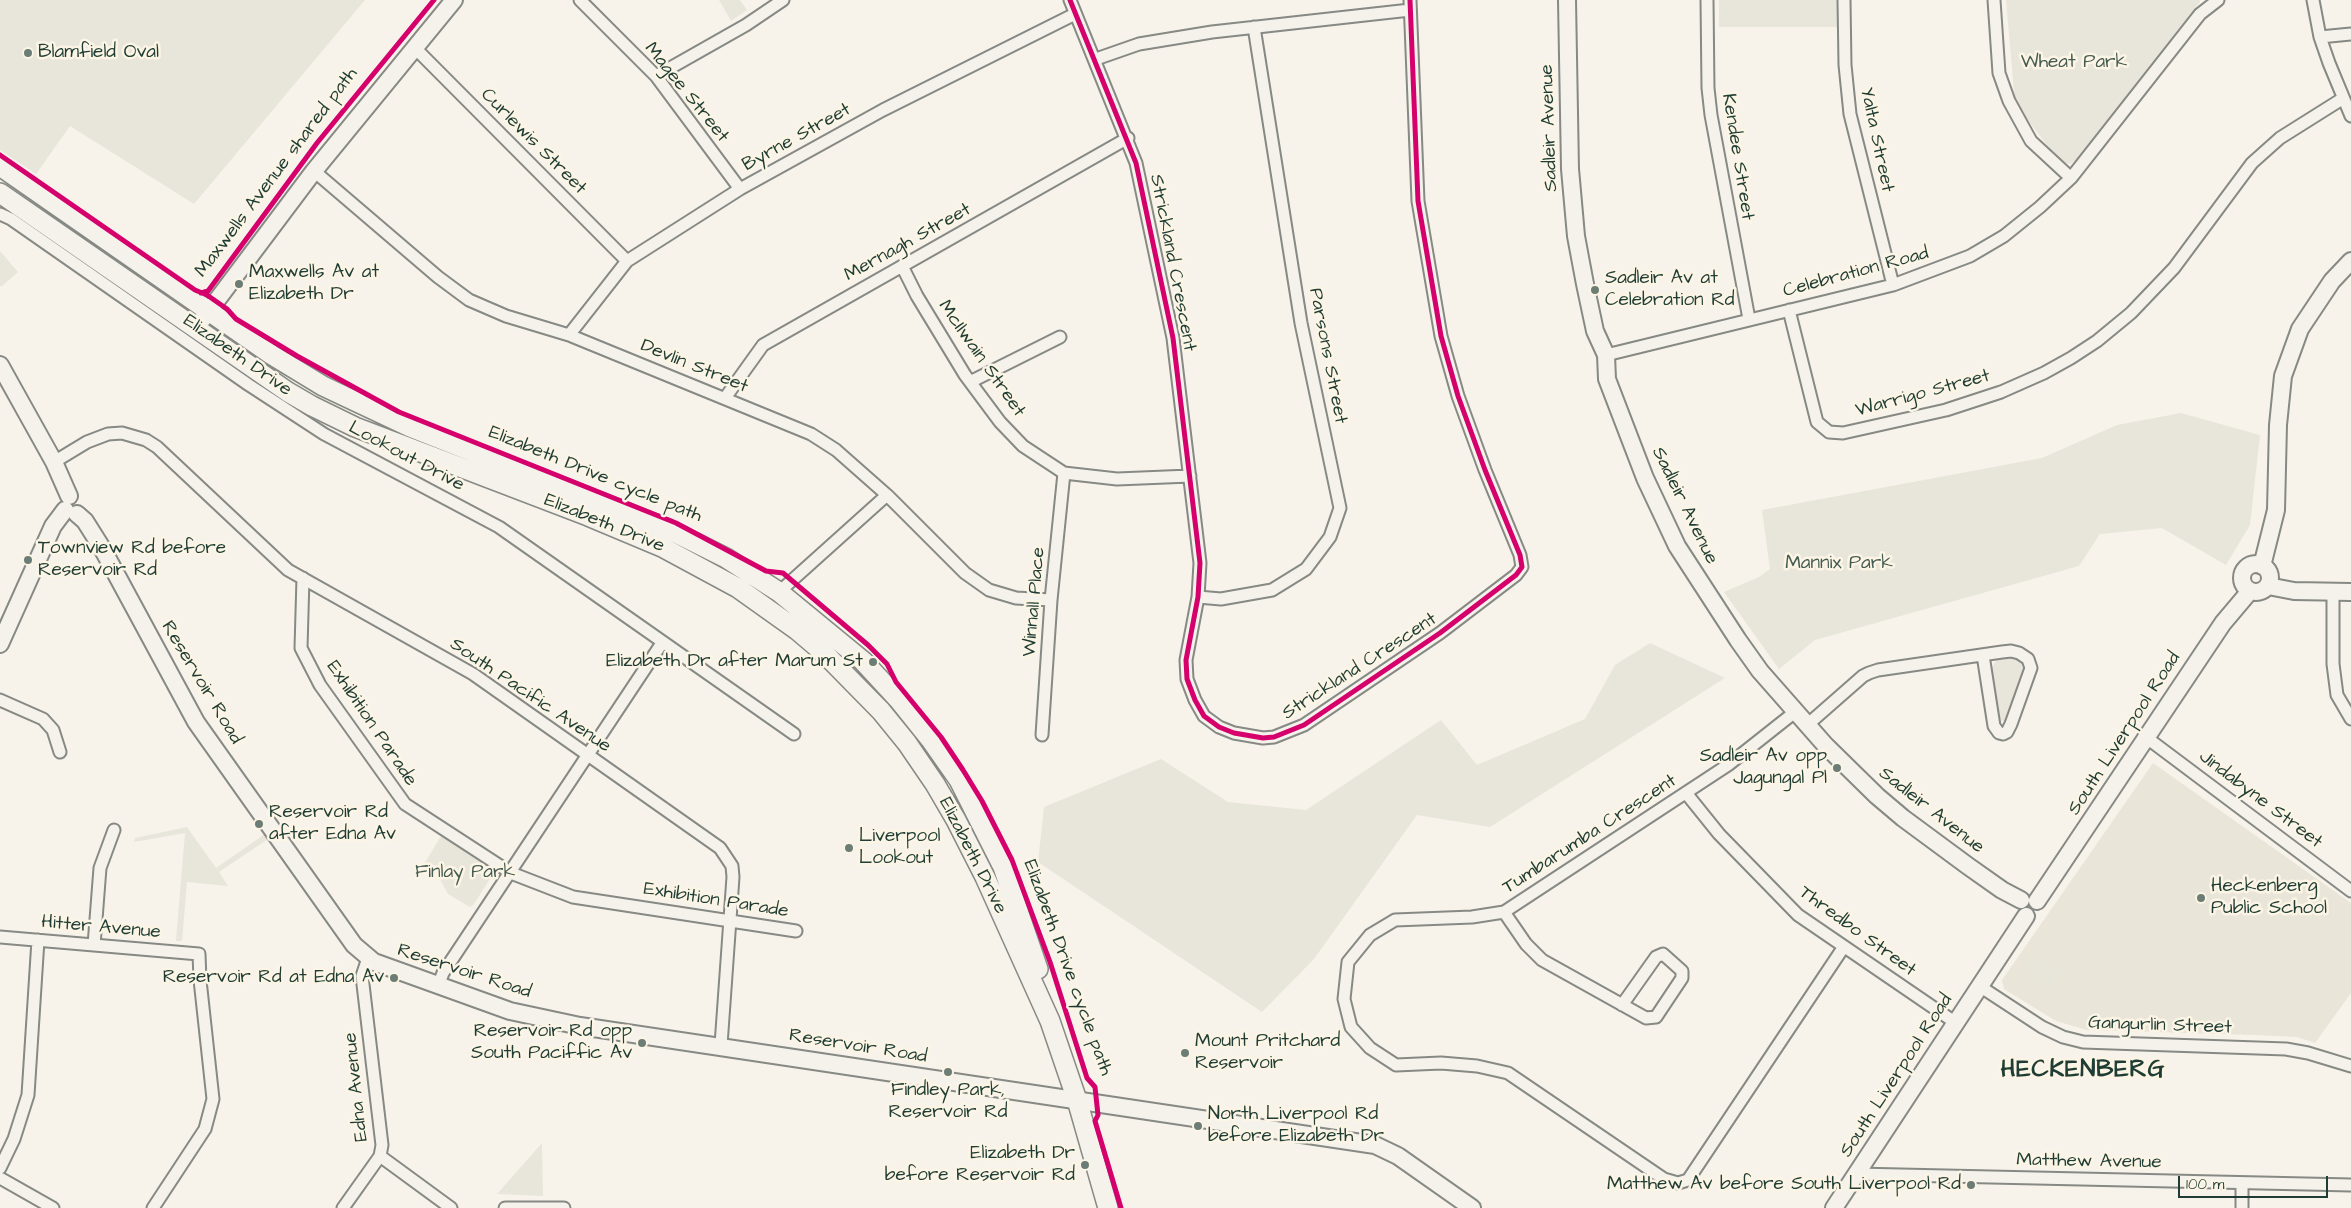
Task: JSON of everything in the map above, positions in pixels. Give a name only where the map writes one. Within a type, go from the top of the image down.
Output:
[{"type":"main road","name":"Elizabeth Drive","points":[[0,166],[297,372],[349,400],[410,427],[668,529],[726,558],[779,592],[863,661],[926,733],[958,780],[1003,867],[1039,972],[1050,1021]]},
{"type":"main road","name":"Elizabeth Drive","points":[[0,193],[288,392],[330,416],[662,547],[738,588],[797,630],[824,653],[881,711],[935,784],[985,877],[1050,1021],[1077,1100],[1108,1208]]},
{"type":"street","points":[[196,328],[314,171],[454,0]]},
{"type":"street","name":"Magee Street","points":[[580,0],[656,76],[740,189]]},
{"type":"street","points":[[656,76],[746,25],[784,0]]},
{"type":"street","name":"Strickland Crescent","points":[[1070,0],[1096,58],[1136,163],[1173,338],[1200,563],[1198,597],[1186,660],[1187,678],[1195,700],[1204,716],[1220,727],[1249,737],[1269,738],[1304,726],[1440,633],[1516,575],[1522,567],[1520,555],[1485,470],[1462,405],[1441,336],[1418,202],[1410,5]]},
{"type":"street","name":"Sadleir Avenue","points":[[1567,0],[1567,108],[1574,221],[1595,332],[1606,355],[1607,379],[1645,478],[1677,546],[1738,640],[1806,726],[1849,770],[1903,818],[1968,866],[2002,890],[2029,900]]},
{"type":"street","name":"Kendee Street","points":[[1707,0],[1708,88],[1711,114],[1749,319]]},
{"type":"street","name":"Yalta Street","points":[[1844,0],[1845,65],[1850,114],[1860,161],[1893,285]]},
{"type":"street","points":[[1994,0],[1999,73],[2009,101],[2031,141],[2070,178]]},
{"type":"street","name":"Celebration Road","points":[[1606,355],[1893,285],[1970,256],[2004,236],[2040,207],[2070,178],[2200,14],[2218,0]]},
{"type":"street","points":[[2313,0],[2320,37],[2342,99],[2351,116]]},
{"type":"street","points":[[1096,58],[1139,44],[1410,5]]},
{"type":"street","name":"Byrne Street","points":[[569,336],[627,261],[740,189],[883,110],[1075,14]]},
{"type":"street","name":"Parsons Street","points":[[1198,597],[1221,599],[1272,590],[1306,569],[1330,537],[1340,508],[1301,323],[1254,27]]},
{"type":"street","points":[[2320,37],[2351,34]]},
{"type":"street","name":"Curlewis Street","points":[[414,47],[627,261]]},
{"type":"street","name":"Warrigo Street","points":[[1789,310],[1817,422],[1829,432],[1843,433],[1927,414],[2001,392],[2044,373],[2071,358],[2097,341],[2131,313],[2174,268],[2252,163],[2280,138],[2342,99]]},
{"type":"street","name":"Mernagh Street","points":[[724,398],[763,344],[1128,138]]},
{"type":"street","name":"Devlin Street","points":[[314,171],[438,277],[469,300],[506,316],[569,336],[811,434],[836,450],[887,495],[965,573],[989,590],[1016,598],[1051,600]]},
{"type":"street","name":"Lookout Drive","points":[[0,214],[12,219],[324,434],[499,527],[794,734]]},
{"type":"street","points":[[2262,566],[2276,510],[2279,407],[2285,368],[2300,329],[2332,281],[2351,261]]},
{"type":"street","name":"McIlwain Street","points":[[902,266],[917,296],[966,375],[1000,422],[1023,446],[1064,473],[1117,479],[1190,476]]},
{"type":"street","points":[[972,381],[1060,336]]},
{"type":"street","name":"Reservoir Road","points":[[0,365],[54,462],[71,506],[85,520],[102,548],[196,722],[354,945],[368,958],[381,966],[510,1011],[547,1019],[1375,1145],[1398,1156],[1472,1208]]},
{"type":"street","name":"South Pacific Avenue","points":[[54,462],[87,442],[108,434],[122,433],[146,440],[157,447],[288,570],[473,674],[720,848],[732,866],[733,877],[721,1045]]},
{"type":"street","name":"Winnall Place","points":[[1042,735],[1051,600],[1064,473]]},
{"type":"street","points":[[779,592],[887,495]]},
{"type":"street","points":[[0,644],[53,526],[71,506]]},
{"type":"street","points":[[2250,566],[2262,566],[2269,572],[2270,582],[2260,592],[2250,591],[2243,584],[2244,573],[2250,566]]},
{"type":"street","name":"Exhibition Parade","points":[[303,578],[301,648],[320,685],[405,804],[511,873],[573,897],[796,931]]},
{"type":"street","points":[[2268,586],[2294,590],[2351,592]]},
{"type":"street","name":"South Liverpool Road","points":[[1834,1208],[2026,916],[2033,916],[2038,911],[2029,900],[2147,738],[2223,623],[2250,591]]},
{"type":"street","points":[[2333,592],[2333,664],[2337,695],[2351,719]]},
{"type":"street","points":[[438,986],[443,973],[662,643]]},
{"type":"street","points":[[1806,726],[1863,676],[1869,673],[1983,654],[2011,651],[2023,656],[2030,663],[2030,674],[2011,724],[2007,732],[2003,734],[1996,730],[1994,726],[1983,654]]},
{"type":"street","points":[[0,700],[43,719],[58,739],[60,752]]},
{"type":"street","name":"Tumbarumba Crescent","points":[[1795,712],[1750,749],[1686,793],[1504,912],[1472,917],[1395,920],[1370,935],[1348,962],[1344,999],[1350,1027],[1370,1048],[1396,1066],[1441,1063],[1477,1066],[1508,1073],[1664,1179],[1678,1182],[1688,1180],[1843,948]]},
{"type":"street","name":"Jindabyne Street","points":[[2147,738],[2351,891]]},
{"type":"street","name":"Thredbo Street","points":[[1686,793],[1719,834],[1798,915],[1843,948],[1956,1023]]},
{"type":"street","points":[[94,945],[100,868],[114,830]]},
{"type":"street","points":[[1504,912],[1526,944],[1542,960],[1622,1005],[1646,1018],[1656,1017],[1682,978],[1682,970],[1663,954],[1656,957],[1622,1005]]},
{"type":"street","name":"Hitter Avenue","points":[[0,937],[199,954],[200,980],[213,1098],[205,1129],[153,1208]]},
{"type":"street","points":[[0,1168],[14,1138],[28,1095],[38,940]]},
{"type":"street","name":"Edna Avenue","points":[[368,958],[362,976],[382,1145],[380,1156],[451,1208]]},
{"type":"street","name":"Gangurlin Street","points":[[1981,986],[2042,1028],[2083,1042],[2286,1049],[2308,1053],[2351,1066]]},
{"type":"street","points":[[343,1208],[380,1156]]},
{"type":"street","name":"Matthew Avenue","points":[[1856,1174],[2351,1185]]},
{"type":"street","points":[[0,1178],[53,1208]]},
{"type":"street","points":[[2242,1183],[2242,1208]]},
{"type":"street","points":[[506,1208],[564,1208]]},
{"type":"shaded area","name":"Heckenberg Public School","points":[[2153,763],[2351,903],[2351,993],[2315,1043],[2297,1037],[2087,1030],[2056,1021],[2004,989],[2002,980]]},
{"type":"green space","points":[[0,0],[365,0],[194,204],[70,126],[36,174],[0,150]]},
{"type":"green space","points":[[719,0],[740,0],[747,10],[731,21]]},
{"type":"green space","points":[[1719,0],[1838,0],[1838,27],[1719,27]]},
{"type":"green space","name":"Wheat Park","points":[[2006,0],[2200,0],[2200,2],[2077,159],[2070,164],[2059,161],[2015,103]]},
{"type":"green space","points":[[0,251],[18,272],[1,287],[0,285]]},
{"type":"green space","name":"Mannix Park","points":[[2181,413],[2260,435],[2250,525],[2226,565],[2162,528],[2100,534],[2079,566],[1815,640],[1779,669],[1724,592],[1759,577],[1770,569],[1762,510],[2042,458],[2117,425]]},
{"type":"green space","points":[[1650,643],[1725,678],[1490,827],[1417,815],[1314,959],[1262,1012],[1038,862],[1044,807],[1161,759],[1228,802],[1306,810],[1441,720],[1477,765],[1585,719],[1615,665]]},
{"type":"green space","points":[[2007,656],[2019,659],[2026,668],[2006,721],[2002,721],[1999,718],[1991,669],[1997,659]]},
{"type":"green space","points":[[187,827],[216,868],[265,834],[268,839],[219,872],[228,886],[187,882],[182,941],[176,941],[185,833],[134,842],[135,838]]},
{"type":"green space","name":"Finlay Park","points":[[444,831],[493,865],[493,874],[474,904],[470,907],[448,894],[437,874],[423,866]]},
{"type":"green space","points":[[2031,955],[2061,970],[2053,986],[2023,971]]},
{"type":"green space","points":[[542,1143],[543,1196],[497,1194]]},
{"type":"cycle path","name":"Maxwells Avenue shared path","points":[[201,293],[208,291],[317,143],[434,0]]},
{"type":"cycle path","points":[[1070,0],[1136,163],[1173,338],[1200,563],[1198,597],[1186,660],[1187,679],[1204,716],[1219,727],[1234,733],[1263,738],[1274,737],[1304,725],[1440,633],[1516,575],[1522,567],[1520,555],[1485,470],[1458,396],[1441,336],[1418,201],[1410,0]]},
{"type":"cycle path","name":"Elizabeth Drive cycle path","points":[[0,155],[195,290],[207,295],[227,309],[236,319],[297,356],[399,412],[676,523],[766,571],[783,573],[868,645],[887,664],[896,682],[941,737],[982,801],[1012,860],[1050,962],[1087,1078],[1095,1087],[1098,1115],[1095,1121],[1121,1208]]},
{"type":"place","name":"Blamfield Oval","points":[[28,53]]},
{"type":"place","name":"Maxwells Av at Elizabeth Dr","points":[[239,284]]},
{"type":"place","name":"Sadleir Av at Celebration Rd","points":[[1595,290]]},
{"type":"place","name":"Townview Rd before Reservoir Rd","points":[[28,560]]},
{"type":"place","name":"Elizabeth Dr after Marum St","points":[[873,662]]},
{"type":"place","name":"Sadleir Av opp Jagungal Pl","points":[[1837,768]]},
{"type":"place","name":"Reservoir Rd after Edna Av","points":[[259,824]]},
{"type":"place","name":"Liverpool Lookout","points":[[849,848]]},
{"type":"place","name":"Heckenberg Public School","points":[[2201,898]]},
{"type":"place","name":"Reservoir Rd at Edna Av","points":[[394,978]]},
{"type":"place","name":"Reservoir Rd opp South Paciffic Av","points":[[642,1043]]},
{"type":"place","name":"Mount Pritchard Reservoir","points":[[1185,1053]]},
{"type":"place","name":"Findley Park, Reservoir Rd","points":[[948,1072]]},
{"type":"place","name":"North Liverpool Rd before Elizabeth Dr","points":[[1198,1126]]},
{"type":"place","name":"Elizabeth Dr before Reservoir Rd","points":[[1085,1165]]},
{"type":"place","name":"Matthew Av before South Liverpool Rd","points":[[1971,1185]]},
{"type":"district","name":"HECKENBERG","points":[[2083,1071]]}]
